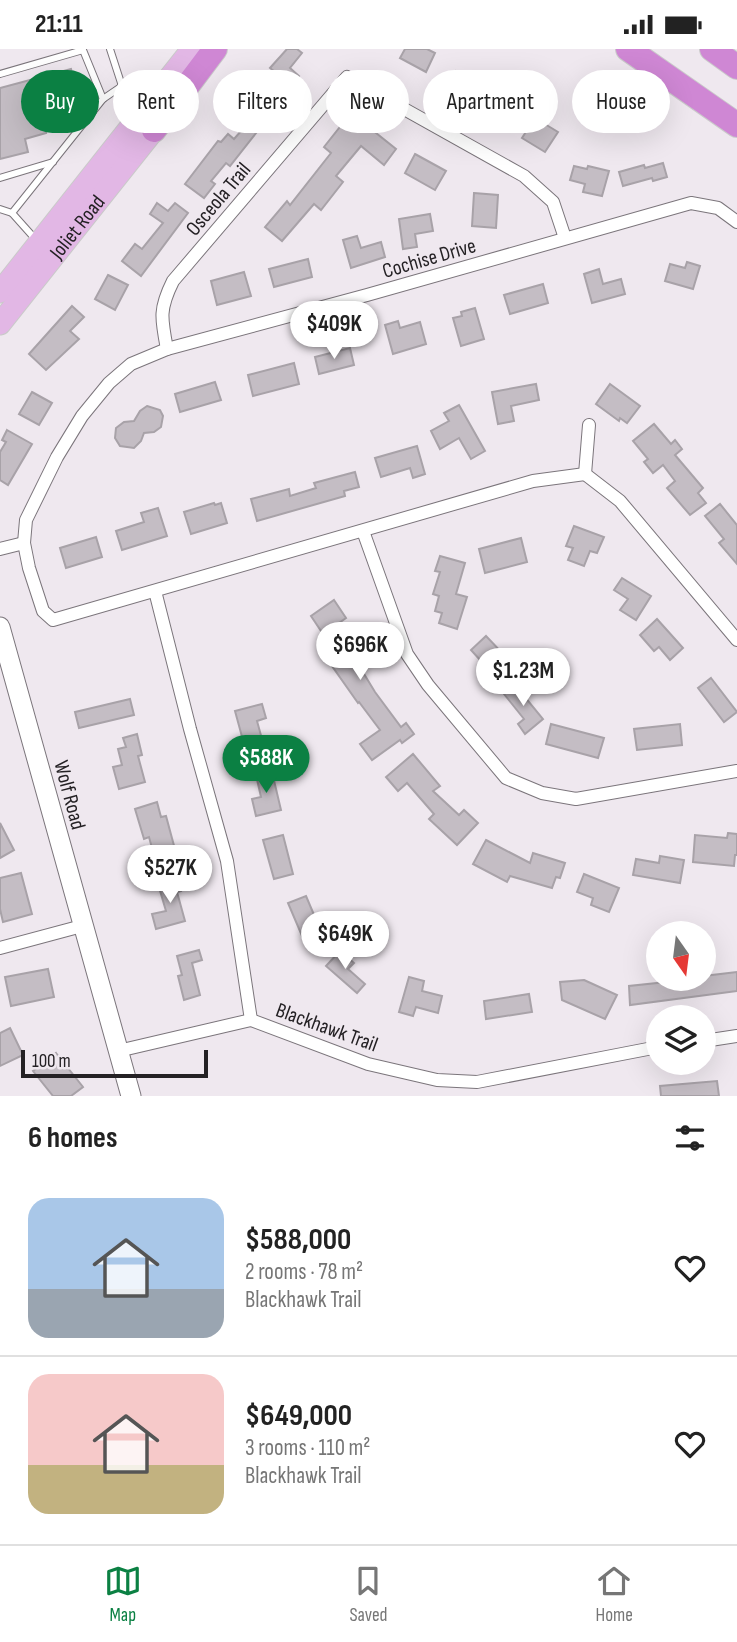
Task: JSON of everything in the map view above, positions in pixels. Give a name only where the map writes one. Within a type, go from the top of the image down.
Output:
[{"type":"highway","points":[[628,49],[737,125]]},
{"type":"highway","points":[[712,49],[737,67]]},
{"type":"highway","name":"Joliet Road","points":[[192,70],[210,50]]},
{"type":"main road","name":"Joliet Road","points":[[0,292],[38,242],[137,133]]},
{"type":"main road","name":"Joliet Road","points":[[0,324],[139,133]]},
{"type":"street","name":"Osceola Trail","points":[[167,349],[162,320],[163,301],[173,281],[347,77],[524,176],[553,202],[565,238]]},
{"type":"street","name":"Cochise Drive","points":[[155,591],[53,620],[43,611],[24,543],[26,520],[57,457],[82,416],[109,383],[131,364],[167,349],[367,296],[691,203],[718,208],[737,222]]},
{"type":"street","points":[[585,474],[589,425]]},
{"type":"street","points":[[155,591],[533,481],[585,474],[620,501],[737,640]]},
{"type":"street","points":[[363,531],[407,654],[428,685],[506,778],[542,793],[576,799],[737,771]]},
{"type":"street","points":[[0,549],[24,543]]},
{"type":"street","name":"Blackhawk Trail","points":[[155,591],[227,861],[251,1020],[368,1064],[437,1080],[477,1082],[646,1049]]},
{"type":"street","name":"Wolf Road","points":[[0,627],[131,1096]]},
{"type":"street","points":[[0,949],[82,926]]},
{"type":"street","points":[[118,1051],[251,1020]]},
{"type":"street","points":[[716,1039],[737,1036]]},
{"type":"lane","points":[[110,49],[117,70]]},
{"type":"lane","points":[[0,74],[83,50],[103,99]]},
{"type":"lane","points":[[12,213],[103,99],[113,92]]},
{"type":"lane","points":[[0,179],[55,162]]},
{"type":"lane","points":[[0,209],[12,213],[38,242]]},
{"type":"building","points":[[287,49],[297,49],[302,53],[290,68],[292,70],[270,68]]},
{"type":"building","points":[[405,49],[427,49],[435,53],[427,70],[400,58]]},
{"type":"building","points":[[21,82],[21,133],[46,133],[25,139],[28,152],[0,159],[0,88]]},
{"type":"building","points":[[239,133],[256,133],[230,166],[226,163],[211,181],[215,184],[204,198],[185,184],[218,141],[221,142],[228,134],[234,139]]},
{"type":"building","points":[[335,133],[376,133],[396,149],[384,165],[361,146],[336,176],[343,182],[321,210],[314,204],[282,241],[265,227],[287,201],[290,205],[331,153],[324,147]]},
{"type":"building","points":[[525,133],[557,133],[545,152],[522,138]]},
{"type":"building","points":[[415,154],[446,171],[435,190],[405,173]]},
{"type":"building","points":[[663,163],[667,177],[623,186],[619,172]]},
{"type":"building","points":[[574,166],[609,171],[602,196],[583,192],[585,184],[570,180]]},
{"type":"building","points":[[474,193],[498,195],[496,228],[472,226]]},
{"type":"building","points":[[157,203],[168,211],[175,203],[188,213],[141,276],[122,261],[135,244],[142,249],[163,223],[150,214]]},
{"type":"building","points":[[430,214],[433,231],[415,234],[417,247],[403,249],[399,219]]},
{"type":"building","points":[[357,236],[361,248],[381,242],[385,257],[351,268],[343,240]]},
{"type":"building","points":[[308,259],[312,277],[274,287],[269,269]]},
{"type":"building","points":[[687,262],[700,266],[693,289],[665,281],[670,264],[685,268]]},
{"type":"building","points":[[599,269],[603,284],[621,279],[625,294],[592,303],[584,274]]},
{"type":"building","points":[[244,272],[251,296],[217,305],[211,281]]},
{"type":"building","points":[[108,275],[128,285],[115,310],[95,299]]},
{"type":"building","points":[[543,284],[548,303],[510,314],[504,295]]},
{"type":"building","points":[[72,306],[84,317],[70,331],[79,339],[46,370],[29,354]]},
{"type":"building","points":[[475,308],[484,339],[461,346],[453,318],[462,316],[461,312]]},
{"type":"building","points":[[398,321],[400,328],[420,322],[426,344],[393,354],[385,325]]},
{"type":"building","points":[[350,348],[354,365],[319,374],[315,357]]},
{"type":"building","points":[[294,363],[299,384],[253,396],[248,375]]},
{"type":"building","points":[[215,382],[221,400],[180,412],[175,394]]},
{"type":"building","points":[[536,384],[539,400],[511,406],[514,421],[498,424],[492,392]]},
{"type":"building","points":[[610,384],[640,406],[627,423],[620,418],[619,421],[596,404]]},
{"type":"building","points":[[32,392],[52,403],[39,425],[19,414]]},
{"type":"building","points":[[459,405],[485,451],[471,459],[459,438],[440,449],[431,431],[449,421],[444,413]]},
{"type":"building","points":[[147,406],[160,410],[163,416],[161,427],[154,432],[144,433],[134,448],[120,446],[115,438],[116,428],[124,422],[134,421]]},
{"type":"building","points":[[654,424],[671,444],[675,440],[682,449],[675,455],[703,488],[698,493],[706,503],[690,515],[667,488],[675,481],[663,465],[653,473],[644,462],[648,459],[633,441]]},
{"type":"building","points":[[7,430],[32,444],[8,485],[0,480],[0,452],[6,442],[2,440]]},
{"type":"building","points":[[417,446],[425,474],[413,478],[410,468],[381,477],[375,458]]},
{"type":"building","points":[[355,472],[359,487],[344,491],[345,496],[257,521],[251,499],[289,489],[290,496],[316,488],[314,483]]},
{"type":"building","points":[[221,503],[227,523],[191,534],[184,512]]},
{"type":"building","points":[[720,504],[737,525],[737,564],[719,543],[724,539],[705,516]]},
{"type":"building","points":[[158,508],[167,536],[122,550],[116,531],[144,522],[141,513]]},
{"type":"building","points":[[574,526],[604,537],[597,553],[590,551],[584,566],[568,560],[573,548],[566,546]]},
{"type":"building","points":[[96,537],[102,557],[66,568],[60,548]]},
{"type":"building","points":[[521,538],[527,562],[485,573],[479,549]]},
{"type":"building","points":[[440,556],[465,563],[456,594],[467,597],[457,629],[439,623],[442,613],[435,611],[439,596],[433,594],[440,572],[435,571]]},
{"type":"building","points":[[622,578],[651,596],[636,620],[620,610],[628,599],[614,590]]},
{"type":"building","points":[[334,600],[346,618],[339,623],[357,650],[362,646],[369,657],[358,664],[401,727],[406,723],[414,734],[402,743],[400,740],[372,760],[360,744],[380,730],[332,666],[341,661],[311,616]]},
{"type":"building","points":[[657,619],[683,648],[670,660],[659,647],[654,651],[640,635]]},
{"type":"building","points":[[486,636],[504,655],[508,652],[521,666],[508,678],[498,668],[492,673],[471,650]]},
{"type":"building","points":[[711,678],[737,712],[724,722],[698,688]]},
{"type":"building","points":[[519,682],[528,692],[524,696],[543,719],[525,734],[518,724],[524,719],[504,694]]},
{"type":"building","points":[[130,699],[134,715],[79,728],[75,712]]},
{"type":"building","points":[[262,704],[266,718],[257,721],[265,750],[247,755],[235,711]]},
{"type":"building","points":[[551,724],[604,738],[598,758],[546,744]]},
{"type":"building","points":[[680,724],[682,745],[637,750],[634,729]]},
{"type":"building","points":[[137,734],[142,755],[138,756],[145,782],[119,789],[113,767],[122,765],[118,749],[126,747],[123,738]]},
{"type":"building","points":[[413,754],[440,786],[433,791],[459,815],[464,810],[478,823],[457,845],[429,819],[434,814],[407,783],[398,791],[386,777]]},
{"type":"building","points":[[272,772],[281,810],[256,816],[252,799],[261,797],[256,775]]},
{"type":"building","points":[[157,802],[161,817],[166,816],[176,853],[155,859],[149,837],[144,839],[135,809]]},
{"type":"building","points":[[0,823],[14,850],[0,858]]},
{"type":"building","points":[[728,833],[737,834],[734,866],[693,862],[695,835],[727,838]]},
{"type":"building","points":[[283,835],[293,874],[274,879],[263,840]]},
{"type":"building","points":[[486,840],[530,863],[533,853],[565,863],[560,878],[556,877],[552,888],[510,876],[507,882],[473,864]]},
{"type":"building","points":[[660,856],[684,860],[680,883],[633,875],[636,859],[659,863]]},
{"type":"building","points":[[21,873],[32,914],[3,922],[0,909],[0,878]]},
{"type":"building","points":[[584,874],[619,888],[609,912],[591,905],[593,898],[577,892]]},
{"type":"building","points":[[178,879],[181,891],[177,892],[185,921],[156,929],[152,914],[166,911],[158,884]]},
{"type":"building","points":[[306,896],[323,936],[305,943],[288,903]]},
{"type":"building","points":[[199,950],[202,960],[192,963],[200,995],[184,1000],[178,976],[182,975],[177,956]]},
{"type":"building","points":[[340,951],[354,963],[348,969],[365,984],[357,993],[326,966]]},
{"type":"building","points":[[48,969],[54,997],[11,1006],[5,977]]},
{"type":"building","points":[[737,972],[737,991],[630,1005],[629,986],[646,984],[646,991],[716,991],[716,975]]},
{"type":"building","points":[[409,977],[424,981],[422,991],[442,996],[438,1013],[416,1007],[413,1016],[399,1012]]},
{"type":"building","points":[[584,980],[617,995],[605,1019],[562,1000],[560,982]]},
{"type":"building","points":[[529,994],[532,1012],[486,1019],[484,1001]]},
{"type":"building","points":[[10,1028],[23,1055],[0,1066],[0,1033]]},
{"type":"building","points":[[56,1053],[83,1087],[71,1096],[53,1096],[33,1071]]},
{"type":"building","points":[[717,1081],[719,1096],[661,1096],[660,1086]]}]
